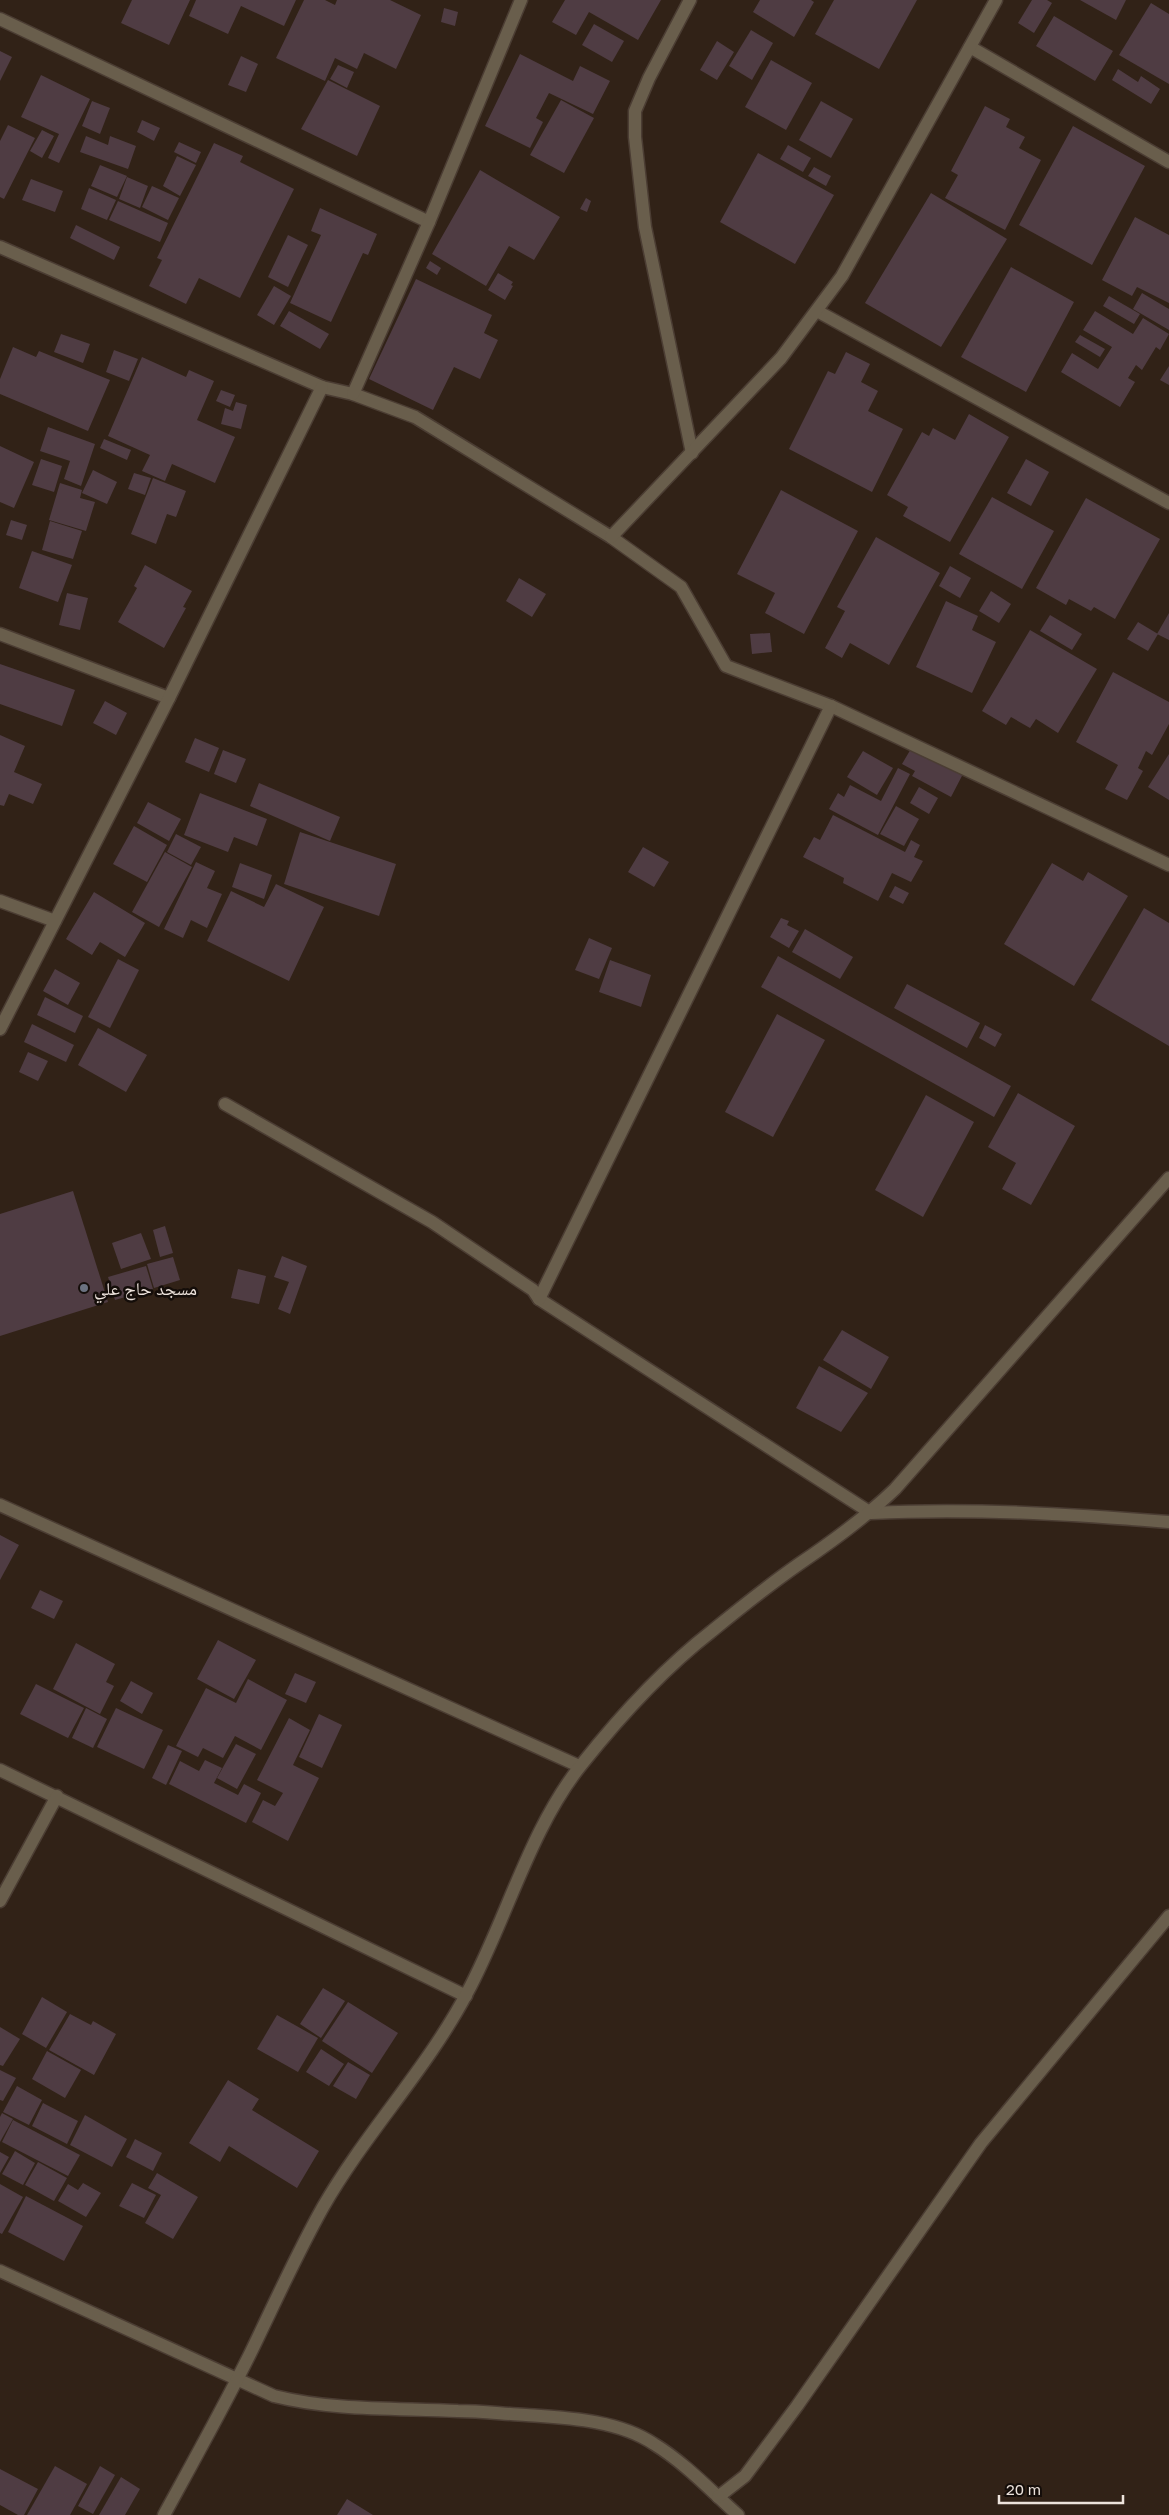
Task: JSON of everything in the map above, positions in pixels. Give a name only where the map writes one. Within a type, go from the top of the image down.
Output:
[{"type":"street","points":[[353,394],[429,222],[522,0]]},
{"type":"street","points":[[690,0],[649,78],[636,111],[635,137],[645,227],[692,453]]},
{"type":"street","points":[[611,537],[781,358],[817,311],[842,276],[996,0]]},
{"type":"street","points":[[0,18],[429,222]]},
{"type":"street","points":[[970,47],[1169,162]]},
{"type":"street","points":[[0,247],[322,387],[353,394],[415,417],[611,537],[681,587],[726,666],[831,706],[1169,865]]},
{"type":"street","points":[[817,311],[1169,503]]},
{"type":"street","points":[[0,1029],[170,698],[322,387]]},
{"type":"street","points":[[0,634],[170,698]]},
{"type":"street","points":[[539,1299],[831,706]]},
{"type":"street","points":[[0,900],[55,921]]},
{"type":"street","points":[[225,1104],[432,1222],[533,1290],[539,1299],[871,1513],[909,1511],[1064,1514],[1169,1522]]},
{"type":"street","points":[[164,2515],[237,2380],[322,2208],[348,2167],[442,2034],[466,1996],[488,1951],[530,1854],[554,1807],[579,1766],[645,1690],[709,1632],[871,1513],[895,1489],[1169,1178]]},
{"type":"street","points":[[0,1505],[579,1766]]},
{"type":"street","points":[[0,1770],[466,1996]]},
{"type":"street","points":[[0,1901],[57,1796]]},
{"type":"street","points":[[718,2497],[745,2476],[751,2468],[797,2406],[981,2143],[1169,1916]]},
{"type":"street","points":[[0,2271],[274,2396],[294,2401],[363,2408],[459,2410],[564,2417],[626,2430],[654,2443],[684,2466],[738,2515]]},
{"type":"building","points":[[132,0],[190,0],[169,45],[121,23]]},
{"type":"building","points":[[196,0],[296,0],[284,26],[241,6],[228,34],[189,16]]},
{"type":"building","points":[[304,0],[325,0],[335,5],[337,0],[390,0],[421,15],[396,69],[364,53],[357,69],[335,58],[325,81],[276,58]]},
{"type":"building","points":[[565,0],[661,0],[638,40],[589,12],[576,35],[552,22]]},
{"type":"building","points":[[760,0],[811,0],[814,2],[794,37],[753,12]]},
{"type":"building","points":[[834,0],[917,0],[879,69],[815,34]]},
{"type":"building","points":[[1032,0],[1047,0],[1052,3],[1034,33],[1018,23]]},
{"type":"building","points":[[1080,0],[1126,0],[1116,20]]},
{"type":"building","points":[[1151,3],[1169,14],[1169,84],[1119,55]]},
{"type":"building","points":[[444,8],[458,12],[455,26],[441,22]]},
{"type":"building","points":[[1054,16],[1113,51],[1095,81],[1036,46]]},
{"type":"building","points":[[594,24],[624,41],[612,62],[582,45]]},
{"type":"building","points":[[751,30],[773,43],[752,80],[729,66]]},
{"type":"building","points":[[717,41],[734,52],[717,80],[700,70]]},
{"type":"building","points":[[0,51],[12,57],[0,81]]},
{"type":"building","points":[[520,54],[573,81],[580,66],[610,81],[593,114],[549,93],[536,118],[543,122],[530,148],[485,126]]},
{"type":"building","points":[[241,56],[258,64],[246,92],[228,85]]},
{"type":"building","points":[[771,60],[812,83],[786,130],[745,107]]},
{"type":"building","points":[[338,65],[354,72],[347,88],[330,79]]},
{"type":"building","points":[[1118,69],[1138,82],[1141,76],[1160,89],[1151,104],[1112,80]]},
{"type":"building","points":[[41,75],[90,99],[59,163],[48,158],[59,134],[21,117]]},
{"type":"building","points":[[328,80],[380,106],[357,156],[301,129]]},
{"type":"building","points":[[561,100],[594,118],[564,173],[530,155]]},
{"type":"building","points":[[92,101],[110,108],[100,134],[82,126]]},
{"type":"building","points":[[821,101],[853,119],[831,158],[799,140]]},
{"type":"building","points":[[985,106],[1010,119],[1006,127],[1025,137],[1019,148],[1041,160],[1005,230],[945,198],[958,175],[951,171]]},
{"type":"building","points":[[142,120],[160,128],[154,141],[137,132]]},
{"type":"building","points":[[8,125],[35,138],[4,199],[0,197],[0,141]]},
{"type":"building","points":[[1073,126],[1145,166],[1092,265],[1019,225]]},
{"type":"building","points":[[42,130],[54,136],[42,158],[30,151]]},
{"type":"building","points":[[86,136],[108,145],[110,136],[136,146],[128,169],[80,152]]},
{"type":"building","points":[[179,142],[201,152],[196,163],[174,152]]},
{"type":"building","points":[[214,143],[243,156],[240,162],[294,189],[240,298],[199,278],[186,304],[149,286],[162,260],[157,258]]},
{"type":"building","points":[[788,145],[811,158],[803,172],[780,159]]},
{"type":"building","points":[[758,153],[834,195],[795,264],[720,222]]},
{"type":"building","points":[[177,156],[196,165],[180,196],[163,186]]},
{"type":"building","points":[[100,165],[127,176],[117,197],[91,186]]},
{"type":"building","points":[[814,167],[831,176],[826,186],[808,176]]},
{"type":"building","points":[[480,170],[560,217],[534,260],[509,246],[486,286],[432,254]]},
{"type":"building","points":[[127,177],[148,186],[140,208],[119,199]]},
{"type":"building","points":[[31,179],[63,191],[55,212],[22,200]]},
{"type":"building","points":[[152,186],[179,198],[168,220],[142,207]]},
{"type":"building","points":[[89,188],[116,200],[107,220],[81,209]]},
{"type":"building","points":[[931,193],[1007,239],[941,347],[865,303]]},
{"type":"building","points":[[586,198],[591,201],[587,212],[580,209]]},
{"type":"building","points":[[118,201],[168,223],[160,242],[109,220]]},
{"type":"building","points":[[320,208],[377,234],[368,255],[363,253],[331,322],[290,303],[321,235],[311,231]]},
{"type":"building","points":[[1135,217],[1169,235],[1169,303],[1137,287],[1132,296],[1102,280]]},
{"type":"building","points":[[76,225],[120,247],[114,260],[70,238]]},
{"type":"building","points":[[288,235],[308,245],[288,287],[268,277]]},
{"type":"building","points":[[430,261],[441,268],[437,275],[426,268]]},
{"type":"building","points":[[1011,267],[1074,302],[1026,392],[961,357]]},
{"type":"building","points":[[498,273],[513,282],[511,285],[513,286],[505,300],[488,290]]},
{"type":"building","points":[[416,279],[492,315],[484,333],[498,340],[480,379],[454,367],[433,410],[369,379]]},
{"type":"building","points":[[274,286],[291,296],[274,325],[257,315]]},
{"type":"building","points":[[1142,293],[1169,309],[1169,330],[1133,309]]},
{"type":"building","points":[[1109,296],[1140,314],[1134,324],[1103,306]]},
{"type":"building","points":[[289,311],[329,334],[320,349],[280,326]]},
{"type":"building","points":[[1095,311],[1133,334],[1143,318],[1169,334],[1160,350],[1156,347],[1142,370],[1136,365],[1128,378],[1135,382],[1120,407],[1061,372],[1072,353],[1098,369],[1112,347],[1083,330]]},
{"type":"building","points":[[61,334],[90,344],[83,363],[54,352]]},
{"type":"building","points":[[1080,335],[1105,349],[1100,357],[1075,342]]},
{"type":"building","points":[[13,347],[36,357],[39,351],[110,380],[88,431],[0,394],[0,379]]},
{"type":"building","points":[[114,350],[138,359],[129,381],[106,372]]},
{"type":"building","points":[[846,352],[870,364],[861,382],[878,391],[868,411],[903,429],[872,492],[789,449],[828,371],[835,374]]},
{"type":"building","points":[[142,357],[186,377],[189,370],[214,381],[197,420],[235,437],[215,483],[172,464],[165,481],[142,471],[150,455],[108,436]]},
{"type":"building","points":[[1169,366],[1169,385],[1160,380]]},
{"type":"building","points":[[221,390],[235,395],[230,407],[216,401]]},
{"type":"building","points":[[236,402],[247,405],[241,429],[221,424],[225,408],[233,411]]},
{"type":"building","points":[[969,414],[1009,437],[950,542],[903,516],[908,507],[887,495],[922,432],[929,436],[933,428],[955,440]]},
{"type":"building","points":[[48,427],[95,444],[81,486],[64,479],[70,461],[40,451]]},
{"type":"building","points":[[104,439],[131,450],[127,460],[100,448]]},
{"type":"building","points":[[0,446],[34,462],[14,508],[0,502]]},
{"type":"building","points":[[41,459],[62,466],[54,492],[32,485]]},
{"type":"building","points":[[1026,459],[1049,472],[1031,506],[1007,493]]},
{"type":"building","points":[[93,470],[117,482],[107,504],[82,493]]},
{"type":"building","points":[[134,473],[151,478],[145,495],[128,489]]},
{"type":"building","points":[[153,478],[186,491],[176,517],[167,514],[156,544],[131,534]]},
{"type":"building","points":[[60,483],[82,490],[80,498],[95,502],[86,531],[49,520]]},
{"type":"building","points":[[781,490],[858,531],[804,634],[765,613],[775,593],[737,574]]},
{"type":"building","points":[[992,497],[1054,531],[1022,589],[959,554]]},
{"type":"building","points":[[1086,498],[1160,539],[1115,619],[1094,607],[1091,611],[1069,599],[1066,605],[1036,588]]},
{"type":"building","points":[[11,520],[27,525],[22,540],[6,535]]},
{"type":"building","points":[[50,521],[82,531],[73,559],[42,550]]},
{"type":"building","points":[[876,537],[940,573],[889,665],[850,643],[842,658],[825,648],[845,611],[837,607]]},
{"type":"building","points":[[32,551],[72,565],[58,602],[19,588]]},
{"type":"building","points":[[145,565],[192,591],[183,607],[186,608],[164,648],[118,622],[137,588],[134,586]]},
{"type":"building","points":[[950,566],[971,578],[960,598],[939,586]]},
{"type":"building","points":[[519,578],[546,594],[532,617],[506,601]]},
{"type":"building","points":[[991,591],[1011,604],[999,623],[979,611]]},
{"type":"building","points":[[67,593],[88,598],[80,630],[59,625]]},
{"type":"building","points":[[946,601],[978,616],[972,630],[996,642],[972,693],[916,667]]},
{"type":"building","points":[[1169,613],[1169,640],[1157,634]]},
{"type":"building","points":[[1050,615],[1082,634],[1072,650],[1040,631]]},
{"type":"building","points":[[1138,622],[1158,634],[1148,651],[1127,639]]},
{"type":"building","points":[[1030,630],[1097,669],[1058,733],[1036,719],[1030,728],[1011,717],[1006,725],[982,711]]},
{"type":"building","points":[[770,633],[772,652],[752,654],[750,634]]},
{"type":"building","points":[[0,664],[75,690],[62,726],[0,704]]},
{"type":"building","points":[[1113,672],[1169,702],[1169,724],[1152,755],[1146,751],[1138,768],[1143,771],[1127,800],[1105,789],[1118,765],[1076,742]]},
{"type":"building","points":[[105,701],[127,713],[116,735],[93,723]]},
{"type":"building","points":[[0,735],[25,746],[14,772],[42,784],[33,804],[9,794],[4,806],[0,805]]},
{"type":"building","points":[[195,738],[219,748],[209,772],[185,762]]},
{"type":"building","points":[[912,747],[963,774],[951,797],[912,776],[915,771],[902,764]]},
{"type":"building","points":[[223,750],[246,759],[236,783],[214,774]]},
{"type":"building","points":[[863,751],[893,768],[877,795],[847,777]]},
{"type":"building","points":[[1169,754],[1169,800],[1148,787]]},
{"type":"building","points":[[898,768],[910,774],[878,835],[829,809],[838,793],[844,797],[850,785],[881,801]]},
{"type":"building","points":[[259,783],[340,817],[330,841],[250,806]]},
{"type":"building","points":[[919,787],[938,798],[929,814],[910,803]]},
{"type":"building","points":[[200,793],[267,819],[257,846],[234,837],[228,852],[184,835]]},
{"type":"building","points":[[148,802],[181,819],[169,841],[137,823]]},
{"type":"building","points":[[896,806],[919,819],[904,846],[880,834]]},
{"type":"building","points":[[833,815],[905,852],[911,840],[920,845],[914,857],[923,861],[911,882],[892,873],[878,901],[843,883],[844,878],[803,857],[814,837],[820,840]]},
{"type":"building","points":[[134,826],[167,845],[147,882],[113,864]]},
{"type":"building","points":[[300,832],[396,864],[379,916],[284,884]]},
{"type":"building","points":[[176,834],[201,847],[191,865],[167,852]]},
{"type":"building","points":[[643,847],[669,862],[654,887],[628,872]]},
{"type":"building","points":[[165,852],[192,867],[159,927],[132,912]]},
{"type":"building","points":[[196,862],[215,871],[207,888],[222,894],[207,928],[191,920],[183,938],[164,929]]},
{"type":"building","points":[[240,863],[272,875],[264,899],[232,887]]},
{"type":"building","points":[[1052,863],[1083,881],[1088,872],[1128,896],[1074,986],[1004,944]]},
{"type":"building","points":[[276,884],[324,907],[289,981],[207,941],[231,891],[264,907]]},
{"type":"building","points":[[895,886],[909,893],[903,904],[889,897]]},
{"type":"building","points":[[94,892],[145,923],[125,957],[100,942],[92,955],[66,939]]},
{"type":"building","points":[[1144,908],[1169,923],[1169,1046],[1091,1000]]},
{"type":"building","points":[[781,918],[789,921],[787,925],[799,931],[789,948],[770,937]]},
{"type":"building","points":[[805,929],[853,957],[840,979],[792,952]]},
{"type":"building","points":[[589,938],[612,948],[599,979],[575,970]]},
{"type":"building","points":[[778,956],[1011,1086],[994,1117],[761,987]]},
{"type":"building","points":[[118,959],[139,970],[110,1028],[88,1017]]},
{"type":"building","points":[[610,960],[651,975],[641,1007],[599,992]]},
{"type":"building","points":[[55,969],[80,983],[68,1005],[43,991]]},
{"type":"building","points":[[907,984],[980,1023],[967,1048],[894,1008]]},
{"type":"building","points":[[45,997],[83,1016],[75,1033],[37,1015]]},
{"type":"building","points":[[777,1014],[825,1040],[773,1137],[725,1112]]},
{"type":"building","points":[[32,1024],[74,1045],[66,1062],[24,1042]]},
{"type":"building","points":[[985,1025],[1002,1034],[995,1047],[979,1038]]},
{"type":"building","points":[[98,1028],[147,1055],[126,1092],[78,1065]]},
{"type":"building","points":[[28,1052],[48,1061],[38,1081],[19,1072]]},
{"type":"building","points":[[1018,1093],[1075,1126],[1031,1205],[1002,1189],[1016,1163],[988,1147]]},
{"type":"building","points":[[926,1095],[974,1122],[923,1217],[875,1190]]},
{"type":"building","points":[[73,1191],[108,1302],[0,1336],[0,1214]]},
{"type":"building","points":[[165,1226],[173,1253],[160,1257],[153,1230]]},
{"type":"building","points":[[141,1233],[151,1259],[121,1269],[112,1243]]},
{"type":"building","points":[[282,1256],[307,1266],[290,1314],[278,1309],[289,1282],[274,1277]]},
{"type":"building","points":[[173,1257],[180,1280],[154,1288],[147,1264]]},
{"type":"building","points":[[146,1266],[153,1289],[115,1300],[108,1277]]},
{"type":"building","points":[[238,1269],[266,1276],[259,1304],[231,1298]]},
{"type":"building","points":[[842,1330],[889,1357],[871,1389],[823,1360]]},
{"type":"building","points":[[819,1366],[868,1393],[841,1432],[796,1408]]},
{"type":"building","points":[[0,1535],[19,1545],[0,1580]]},
{"type":"building","points":[[40,1590],[63,1601],[54,1619],[31,1608]]},
{"type":"building","points":[[218,1640],[256,1660],[234,1699],[197,1679]]},
{"type":"building","points":[[76,1643],[115,1664],[106,1682],[114,1686],[100,1714],[53,1689]]},
{"type":"building","points":[[295,1673],[316,1682],[306,1703],[285,1694]]},
{"type":"building","points":[[248,1679],[287,1700],[261,1750],[235,1736],[223,1758],[203,1748],[198,1757],[176,1746],[206,1688],[236,1703]]},
{"type":"building","points":[[131,1681],[153,1693],[142,1714],[120,1701]]},
{"type":"building","points":[[36,1684],[84,1708],[68,1738],[20,1714]]},
{"type":"building","points":[[86,1708],[107,1719],[93,1748],[72,1738]]},
{"type":"building","points":[[116,1708],[163,1730],[144,1769],[97,1747]]},
{"type":"building","points":[[319,1714],[342,1725],[322,1768],[299,1757]]},
{"type":"building","points":[[289,1718],[310,1730],[293,1765],[319,1778],[288,1841],[252,1822],[263,1800],[275,1806],[283,1793],[257,1780]]},
{"type":"building","points":[[236,1744],[256,1754],[237,1789],[217,1778]]},
{"type":"building","points":[[168,1745],[182,1751],[166,1785],[152,1778]]},
{"type":"building","points":[[205,1760],[222,1768],[214,1783],[238,1795],[244,1784],[261,1793],[246,1823],[169,1784],[180,1761],[199,1771]]},
{"type":"building","points":[[323,1988],[345,2001],[321,2038],[300,2024]]},
{"type":"building","points":[[42,1997],[67,2012],[46,2048],[22,2034]]},
{"type":"building","points":[[348,2002],[398,2033],[372,2073],[322,2041]]},
{"type":"building","points":[[70,2014],[91,2025],[93,2021],[116,2034],[94,2075],[49,2050]]},
{"type":"building","points":[[277,2015],[318,2038],[298,2072],[257,2049]]},
{"type":"building","points":[[0,2027],[20,2039],[3,2066],[0,2065]]},
{"type":"building","points":[[321,2049],[344,2064],[329,2086],[306,2072]]},
{"type":"building","points":[[47,2051],[81,2070],[65,2098],[32,2079]]},
{"type":"building","points":[[348,2062],[370,2075],[356,2099],[333,2086]]},
{"type":"building","points":[[0,2070],[16,2078],[3,2101],[0,2100]]},
{"type":"building","points":[[228,2080],[259,2099],[252,2110],[319,2151],[297,2188],[229,2146],[220,2162],[189,2143]]},
{"type":"building","points":[[17,2086],[42,2100],[29,2125],[3,2112]]},
{"type":"building","points":[[43,2103],[78,2121],[67,2144],[32,2126]]},
{"type":"building","points":[[2,2113],[13,2119],[0,2142],[0,2117]]},
{"type":"building","points":[[85,2115],[127,2139],[112,2167],[70,2145]]},
{"type":"building","points":[[13,2120],[80,2155],[68,2176],[2,2142]]},
{"type":"building","points":[[135,2139],[162,2153],[153,2171],[126,2157]]},
{"type":"building","points":[[15,2151],[35,2163],[23,2185],[2,2174]]},
{"type":"building","points":[[0,2152],[9,2157],[0,2173]]},
{"type":"building","points":[[38,2162],[67,2178],[54,2201],[25,2185]]},
{"type":"building","points":[[157,2173],[198,2197],[173,2239],[145,2223],[161,2195],[148,2188]]},
{"type":"building","points":[[83,2183],[101,2193],[86,2217],[58,2201],[68,2184],[78,2190]]},
{"type":"building","points":[[132,2183],[156,2195],[144,2218],[119,2206]]},
{"type":"building","points":[[0,2184],[23,2197],[2,2234],[0,2233]]},
{"type":"building","points":[[26,2196],[83,2226],[64,2261],[8,2232]]},
{"type":"building","points":[[55,2466],[87,2484],[70,2515],[27,2515]]},
{"type":"building","points":[[100,2466],[115,2475],[93,2514],[78,2506]]},
{"type":"building","points":[[0,2469],[38,2489],[24,2515],[18,2515],[0,2505]]},
{"type":"building","points":[[121,2477],[140,2489],[125,2515],[99,2515]]},
{"type":"building","points":[[347,2499],[373,2515],[337,2515]]},
{"type":"place","name":"مسجد حاج علي","points":[[84,1288]]}]
